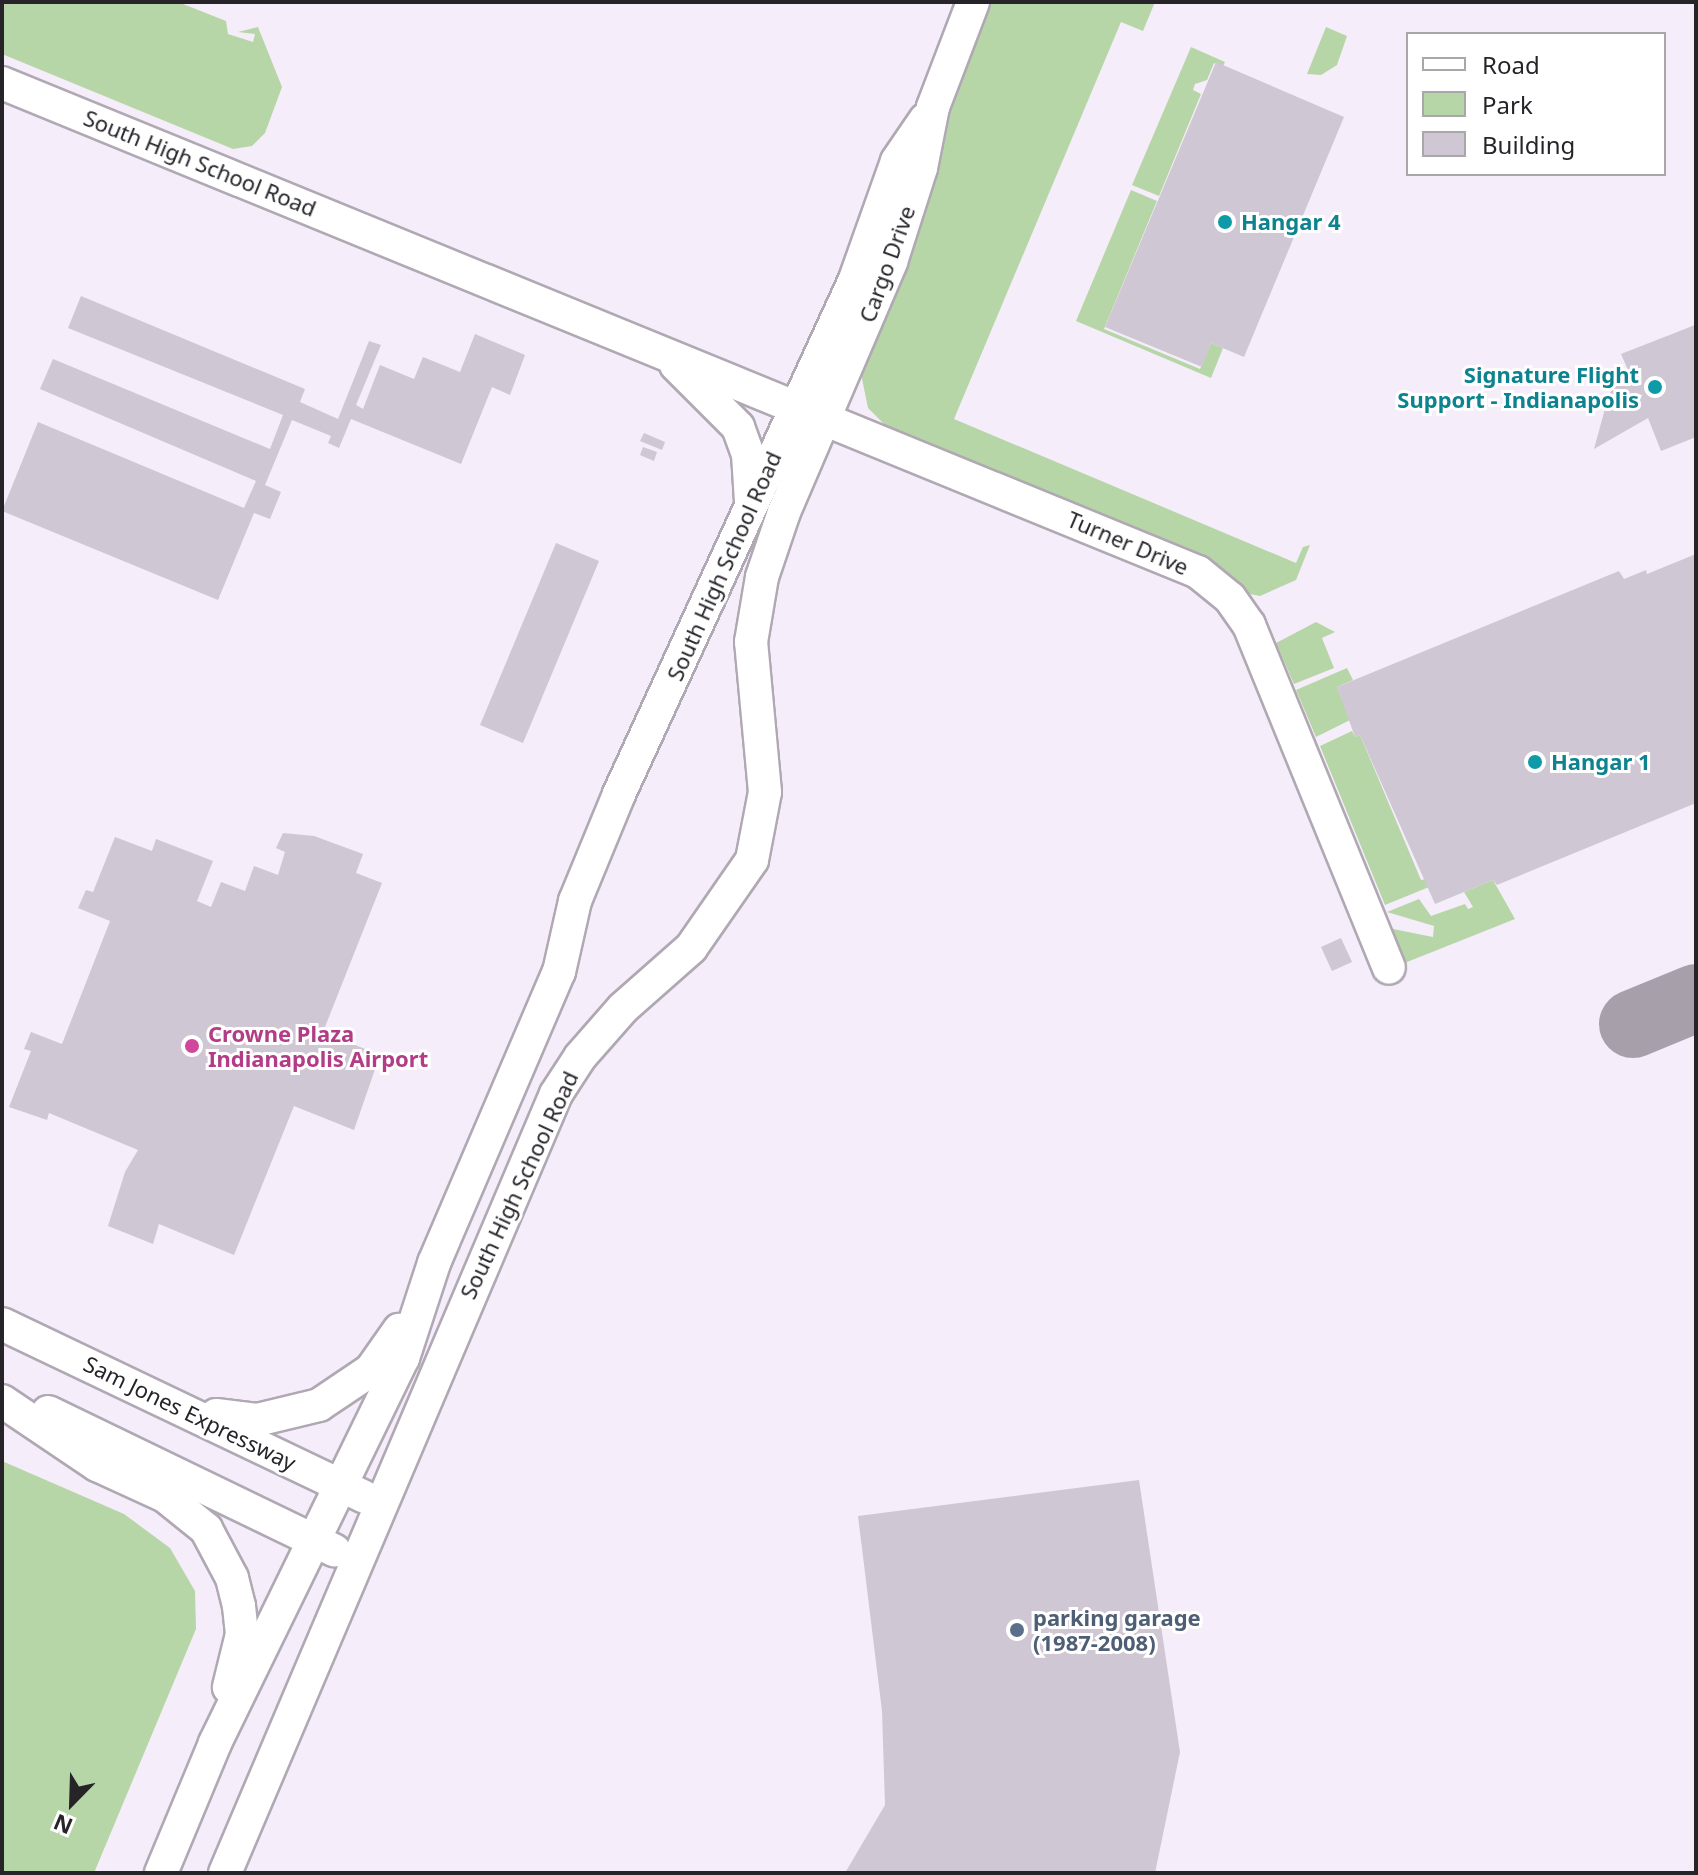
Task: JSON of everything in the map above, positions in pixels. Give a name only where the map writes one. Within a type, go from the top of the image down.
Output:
[{"type":"street","name":"Cargo Drive","points":[[812,411],[891,262],[921,168],[933,107],[973,2]]},
{"type":"street","name":"South High School Road","points":[[2,83],[812,411]]},
{"type":"street","points":[[651,347],[692,377],[738,427],[750,467],[750,513]]},
{"type":"street","name":"South High School Road","points":[[161,1873],[215,1743],[314,1541],[344,1488],[403,1358],[434,1263],[559,972],[575,901],[619,794],[750,513],[812,411]]},
{"type":"street","name":"South High School Road","points":[[225,1873],[378,1505],[556,1094],[580,1057],[623,1008],[691,948],[752,860],[765,792],[752,667],[754,616],[772,543],[812,411]]},
{"type":"street","name":"Turner Drive","points":[[812,411],[1198,572],[1230,598],[1249,625],[1389,968]]},
{"type":"street","points":[[163,1399],[231,1420],[257,1420],[319,1405],[382,1357],[434,1263]]},
{"type":"street","name":"Sam Jones Expressway","points":[[2,1324],[378,1505]]},
{"type":"street","points":[[2,1390],[355,1560]]},
{"type":"street","points":[[2,1401],[97,1465],[165,1496],[206,1529],[232,1578],[242,1634],[215,1743]]},
{"type":"green space","points":[[2,2],[178,2],[226,21],[228,34],[253,42],[255,34],[238,32],[258,27],[282,87],[265,133],[252,146],[233,149],[2,54]]},
{"type":"green space","points":[[987,2],[1155,2],[1143,31],[1121,22],[954,419],[1296,563],[1303,547],[1310,545],[1296,580],[1260,596],[1245,593],[889,429],[868,408],[860,369]]},
{"type":"green space","points":[[1326,27],[1347,36],[1337,65],[1321,75],[1307,74]]},
{"type":"green space","points":[[1191,47],[1225,62],[1223,66],[1214,63],[1207,80],[1195,84],[1193,90],[1201,94],[1159,196],[1132,185]]},
{"type":"green space","points":[[1131,190],[1157,201],[1104,329],[1200,369],[1211,343],[1223,348],[1211,378],[1076,321]]},
{"type":"green space","points":[[1316,622],[1335,632],[1322,638],[1334,668],[1294,684],[1276,643]]},
{"type":"green space","points":[[1347,668],[1353,680],[1337,687],[1350,720],[1316,737],[1296,690]]},
{"type":"green space","points":[[1352,731],[1355,737],[1360,735],[1421,880],[1426,879],[1429,887],[1385,905],[1320,746]]},
{"type":"green space","points":[[1493,880],[1515,919],[1402,964],[1388,928],[1433,937],[1434,926],[1387,912],[1419,899],[1431,916],[1465,904],[1468,909],[1473,907],[1464,892]]},
{"type":"green space","points":[[2,1461],[124,1514],[170,1548],[195,1591],[196,1629],[94,1873],[2,1873]]},
{"type":"building","name":"Hangar 4","points":[[1216,62],[1344,117],[1244,357],[1211,343],[1202,367],[1105,327]]},
{"type":"building","points":[[81,296],[305,389],[300,402],[338,419],[369,341],[381,345],[356,405],[363,409],[380,365],[414,379],[423,357],[460,372],[475,334],[525,355],[510,395],[492,387],[461,464],[351,419],[339,448],[328,443],[331,436],[292,420],[265,485],[281,492],[270,519],[254,513],[218,600],[2,511],[38,422],[244,508],[256,481],[40,389],[53,359],[270,449],[283,415],[68,328]]},
{"type":"building","name":"Signature Flight Support - Indianapolis","points":[[1695,325],[1696,437],[1661,451],[1648,418],[1594,449],[1609,394],[1628,370],[1621,354]]},
{"type":"building","points":[[644,433],[665,442],[662,450],[640,441]]},
{"type":"building","points":[[643,447],[657,452],[654,461],[640,455]]},
{"type":"building","points":[[556,543],[599,561],[523,743],[480,725]]},
{"type":"building","name":"Hangar 1","points":[[1696,554],[1696,803],[1497,885],[1493,880],[1435,904],[1360,735],[1355,737],[1337,687],[1619,571],[1624,579],[1646,570],[1647,574]]},
{"type":"building","name":"Crowne Plaza Indianapolis Airport","points":[[283,833],[314,836],[363,854],[356,873],[382,883],[323,1032],[380,1055],[354,1130],[294,1106],[234,1255],[159,1224],[153,1244],[108,1226],[125,1172],[138,1150],[49,1113],[47,1120],[9,1107],[31,1051],[24,1049],[31,1032],[62,1044],[110,921],[78,908],[86,890],[93,892],[115,837],[152,851],[156,839],[213,861],[197,901],[211,907],[221,882],[245,891],[254,866],[278,875],[285,852],[276,848]]},
{"type":"building","points":[[1341,938],[1352,962],[1332,971],[1321,947]]},
{"type":"building","name":"parking garage (1987-2008)","points":[[1139,1480],[1180,1752],[1155,1873],[845,1873],[885,1805],[882,1711],[858,1516]]},
{"type":"taxiway","points":[[1633,1024],[1696,998]]},
{"type":"place","name":"Hangar 4","points":[[1225,222]]},
{"type":"place","name":"Signature Flight Support - Indianapolis","points":[[1655,387]]},
{"type":"place","name":"Hangar 1","points":[[1535,762]]},
{"type":"place","name":"Crowne Plaza Indianapolis Airport","points":[[192,1046]]},
{"type":"place","name":"parking garage (1987-2008)","points":[[1017,1630]]}]
